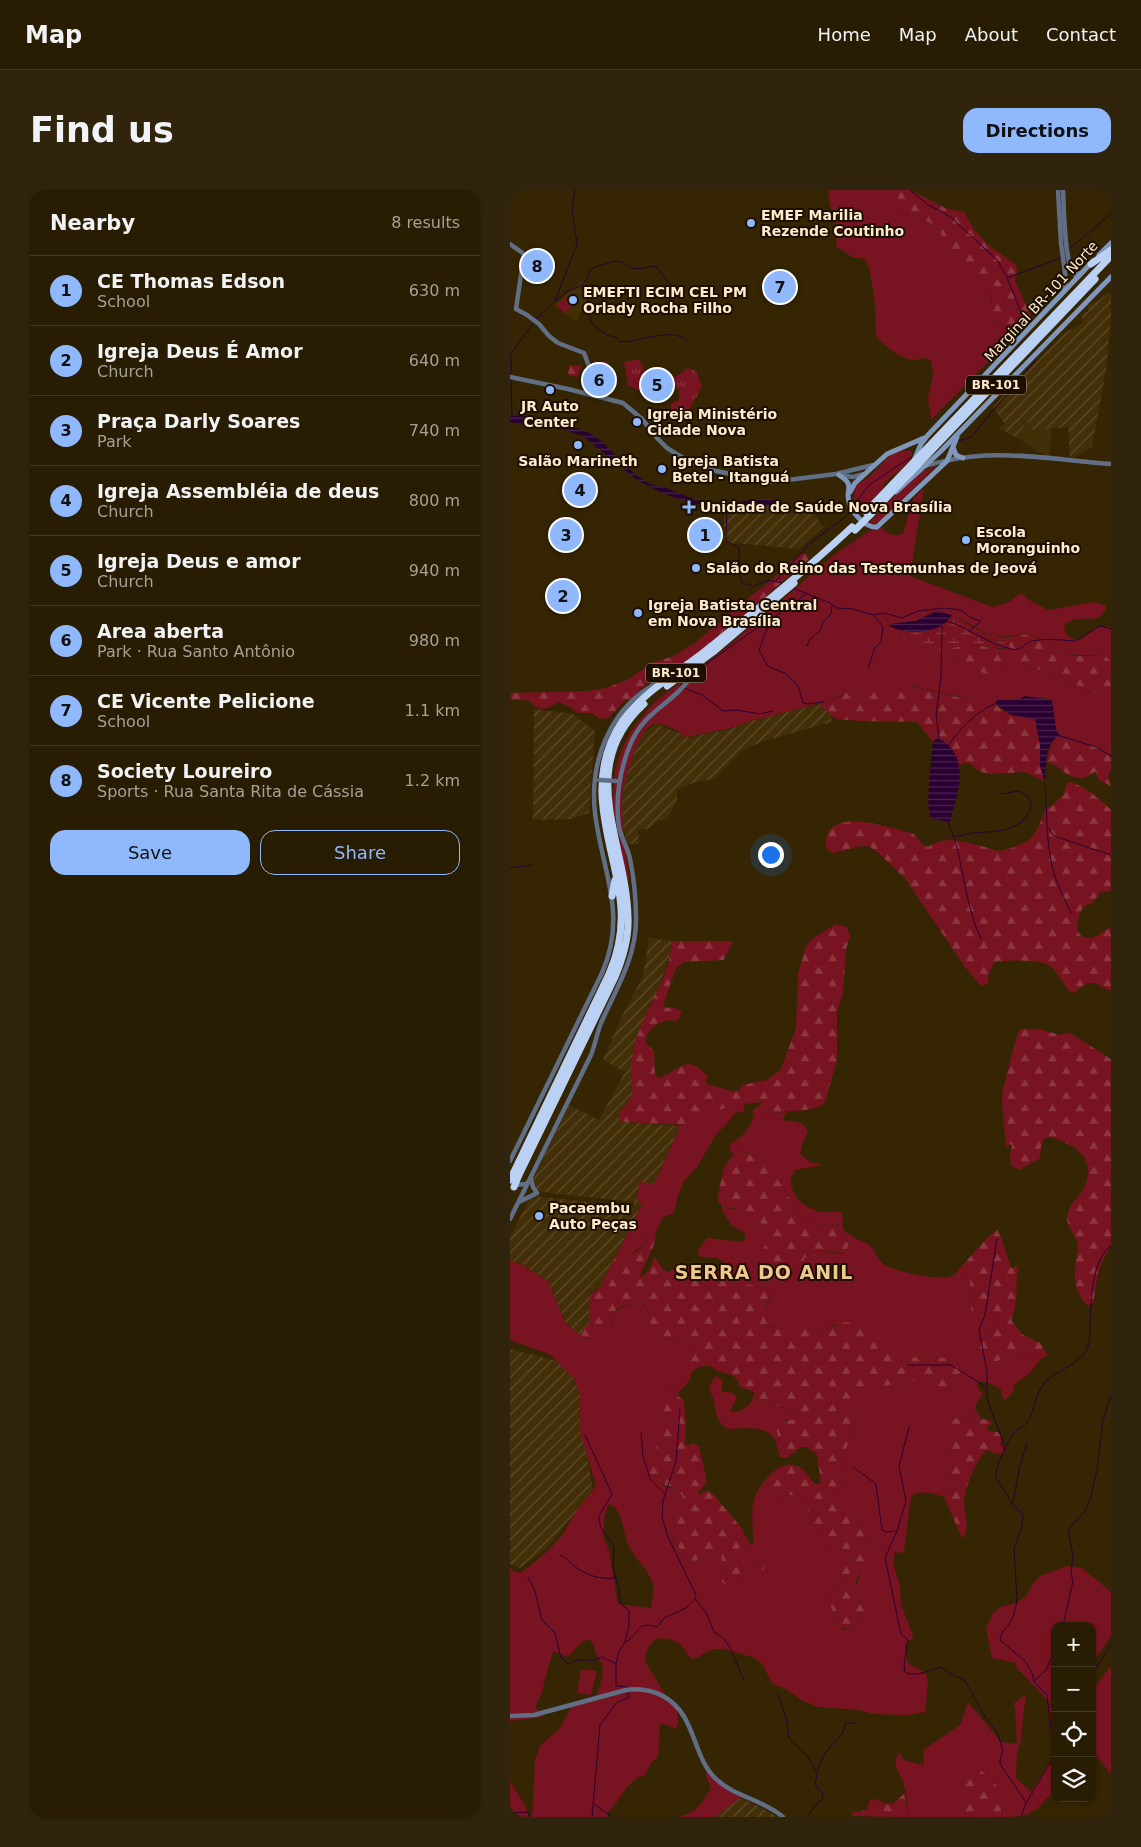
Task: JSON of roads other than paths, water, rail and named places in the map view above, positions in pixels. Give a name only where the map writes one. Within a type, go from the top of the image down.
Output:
[{"type":"highway","points":[[1091,264],[1111,250]]},
{"type":"highway","name":"BR-101","points":[[513,1183],[614,977],[625,946],[628,907],[607,795],[608,773],[613,752],[624,728],[640,708],[704,658],[820,561],[868,514],[891,487],[1111,256]]},
{"type":"highway","name":"BR-101","points":[[868,514],[880,506],[1111,263]]},
{"type":"highway","name":"BR-101","points":[[513,1183],[615,961],[620,940],[622,904],[602,799],[603,776],[607,754],[616,732],[629,713],[646,696],[853,528]]},
{"type":"highway","points":[[612,896],[616,875]]},
{"type":"main road","name":"Marginal BR-101 Norte","points":[[891,487],[914,461],[928,435],[1111,243]]},
{"type":"main road","points":[[880,506],[961,431],[1111,277]]},
{"type":"main road","points":[[837,474],[848,483],[850,492],[849,502],[858,516],[869,526],[877,527],[947,461],[961,431]]},
{"type":"main road","points":[[850,492],[855,483],[889,452],[928,435]]},
{"type":"main road","points":[[904,446],[914,450],[916,456]]},
{"type":"main road","points":[[953,446],[956,455],[963,458]]},
{"type":"street","points":[[1058,190],[1061,243],[1066,280],[1066,287],[1061,296]]},
{"type":"street","points":[[1063,190],[1066,243],[1070,269],[1075,275],[1084,271]]},
{"type":"street","points":[[510,244],[524,254],[516,309],[528,315],[558,343],[584,353],[590,369],[591,394]]},
{"type":"street","points":[[510,377],[591,394],[623,403],[642,419],[667,448],[688,461],[765,482],[837,474],[866,468],[878,463]]},
{"type":"street","points":[[919,471],[932,464],[963,458],[1005,456],[1111,464]]},
{"type":"street","points":[[837,474],[853,477],[867,472]]},
{"type":"street","points":[[510,1219],[591,1056],[602,1022],[632,953],[636,911],[630,861],[620,828],[618,805],[618,782],[626,756],[631,742],[642,723],[684,686],[704,658]]},
{"type":"street","points":[[510,1161],[605,965],[613,934],[614,911],[612,896],[596,821],[594,802],[601,749],[606,735],[618,715],[644,690],[675,674]]},
{"type":"street","points":[[597,780],[618,782]]},
{"type":"street","points":[[513,1183],[526,1184],[531,1179]]},
{"type":"street","points":[[519,1203],[537,1193],[532,1187],[531,1179]]},
{"type":"street","points":[[513,1183],[525,1190]]},
{"type":"street","points":[[510,1716],[534,1715],[634,1689],[656,1692],[673,1702],[684,1715],[707,1767],[716,1778],[741,1795],[776,1811],[783,1817]]},
{"type":"waterway","points":[[555,301],[577,244],[572,210],[575,190]]},
{"type":"waterway","points":[[910,190],[928,205],[953,219],[997,260],[1006,275],[1027,327]]},
{"type":"waterway","points":[[1068,250],[1111,214]]},
{"type":"waterway","points":[[1007,278],[1058,259],[1061,256]]},
{"type":"waterway","points":[[536,319],[567,292],[582,285],[588,278],[589,272],[595,267],[615,261],[622,262],[636,269],[656,266],[670,285],[689,304]]},
{"type":"waterway","points":[[581,287],[588,295],[588,311],[592,324],[607,335],[617,338],[620,342],[663,335],[680,336],[687,340]]},
{"type":"waterway","points":[[511,376],[511,354],[534,322]]},
{"type":"waterway","points":[[959,441],[971,437],[1036,358]]},
{"type":"waterway","points":[[511,380],[512,416]]},
{"type":"waterway","points":[[853,506],[869,485],[914,455]]},
{"type":"waterway","points":[[727,507],[726,541],[739,548],[742,583],[753,586],[769,580],[782,583]]},
{"type":"waterway","points":[[776,581],[808,545],[845,517],[851,510]]},
{"type":"waterway","points":[[793,588],[830,603],[837,608],[853,609],[873,615],[884,613],[902,618],[918,611],[944,608],[961,610],[971,618],[981,621],[969,631]]},
{"type":"waterway","points":[[701,668],[797,602],[805,594]]},
{"type":"waterway","points":[[807,646],[810,639],[820,631],[823,622],[831,614],[832,606]]},
{"type":"waterway","points":[[868,668],[875,648],[881,642],[883,627],[875,616]]},
{"type":"waterway","points":[[770,621],[759,650],[767,665],[785,673],[798,686],[803,703],[823,702]]},
{"type":"waterway","points":[[947,621],[1003,647],[1015,650],[1037,640],[1075,641],[1100,626],[1111,629]]},
{"type":"waterway","points":[[939,739],[936,715],[941,677],[942,626]]},
{"type":"waterway","points":[[681,685],[683,680],[689,676]]},
{"type":"waterway","points":[[684,688],[702,695],[723,711],[737,710],[760,714],[773,711]]},
{"type":"waterway","points":[[948,746],[968,722],[995,704]]},
{"type":"waterway","points":[[1057,735],[1096,747],[1111,756]]},
{"type":"waterway","points":[[1045,783],[1050,856],[1058,884],[1071,913]]},
{"type":"waterway","points":[[954,837],[1003,830],[1022,821],[1031,808],[1029,797],[1019,791],[1001,794]]},
{"type":"waterway","points":[[948,822],[957,848],[970,907],[981,939]]},
{"type":"waterway","points":[[1049,828],[1052,834],[1057,837],[1111,855]]},
{"type":"waterway","points":[[510,868],[533,865]]},
{"type":"waterway","points":[[997,1239],[985,1315],[979,1329],[987,1372],[987,1399],[1002,1439],[1004,1450]]},
{"type":"waterway","points":[[1021,1817],[1026,1803],[1054,1754],[1047,1695],[1034,1682],[1032,1673],[1025,1661],[1000,1640],[1012,1619],[1017,1603],[1014,1548],[1022,1527],[1023,1515],[1013,1505],[996,1477],[996,1472],[1002,1453],[1009,1441],[1015,1432],[1026,1424],[1030,1418],[1042,1386],[1051,1377],[1073,1364],[1086,1351],[1090,1338],[1093,1282],[1099,1261],[1104,1252],[1111,1246]]},
{"type":"waterway","points":[[908,1365],[951,1365],[986,1387]]},
{"type":"waterway","points":[[1064,1622],[1073,1581],[1071,1574],[1073,1555],[1068,1530],[1085,1511],[1090,1500],[1097,1470],[1103,1421],[1111,1395]]},
{"type":"waterway","points":[[680,1409],[676,1461],[663,1501],[662,1517],[668,1537],[696,1595],[695,1599],[706,1612],[714,1632],[722,1637],[730,1647],[744,1681]]},
{"type":"waterway","points":[[909,1427],[899,1466],[906,1501],[897,1531],[885,1558],[901,1634],[908,1640],[904,1664],[905,1672],[918,1674],[940,1667],[956,1677],[964,1679],[987,1720],[997,1732],[1003,1751],[1000,1764],[1026,1802]]},
{"type":"waterway","points":[[641,1433],[643,1456],[650,1479],[665,1494]]},
{"type":"waterway","points":[[585,1435],[612,1494],[599,1519],[601,1528],[614,1546],[613,1568],[619,1589],[620,1601],[629,1610],[629,1625],[625,1642],[619,1652],[616,1663],[616,1686],[627,1687],[628,1689]]},
{"type":"waterway","points":[[1013,1503],[1019,1469],[1027,1443]]},
{"type":"waterway","points":[[853,1467],[876,1484],[882,1530],[886,1532],[896,1531]]},
{"type":"waterway","points":[[560,1555],[588,1574],[604,1578],[616,1578]]},
{"type":"waterway","points":[[528,1577],[535,1591],[542,1620],[555,1633],[561,1658],[569,1664],[580,1660],[592,1661],[601,1657],[615,1663]]},
{"type":"waterway","points":[[626,1642],[642,1626],[657,1627],[664,1618],[686,1608],[695,1599]]},
{"type":"waterway","points":[[1096,1668],[1111,1644]]},
{"type":"waterway","points":[[1034,1681],[1046,1670],[1051,1659]]},
{"type":"waterway","points":[[592,1817],[600,1725],[617,1702],[629,1698],[628,1693]]},
{"type":"waterway","points":[[778,1694],[786,1717],[789,1738],[808,1757],[816,1772]]},
{"type":"waterway","points":[[806,1817],[823,1797],[822,1792],[815,1785],[818,1768],[825,1753],[842,1734],[846,1723],[857,1723]]},
{"type":"waterway","points":[[594,1804],[612,1817]]},
{"type":"waterway","points":[[510,1813],[528,1812],[530,1817]]},
{"type":"place","name":"EMEF Marilia Rezende Coutinho","points":[[751,223]]},
{"type":"place","name":"Society Loureiro","points":[[537,266]]},
{"type":"place","name":"CE Vicente Pelicione","points":[[780,287]]},
{"type":"place","name":"EMEFTI ECIM CEL PM Orlady Rocha Filho","points":[[573,300]]},
{"type":"place","name":"Area aberta","points":[[599,380]]},
{"type":"place","name":"Igreja Deus e amor","points":[[657,385]]},
{"type":"place","name":"JR Auto Center","points":[[550,390]]},
{"type":"place","name":"Igreja Ministério Cidade Nova","points":[[637,422]]},
{"type":"place","name":"Salão Marineth","points":[[578,445]]},
{"type":"place","name":"Igreja Batista Betel - Itanguá","points":[[662,469]]},
{"type":"place","name":"Igreja Assembléia de deus","points":[[580,490]]},
{"type":"place","name":"Unidade de Saúde Nova Brasília","points":[[689,507]]},
{"type":"place","name":"Praça Darly Soares","points":[[566,535]]},
{"type":"place","name":"CE Thomas Edson","points":[[705,535]]},
{"type":"place","name":"Escola Moranguinho","points":[[966,540]]},
{"type":"place","name":"Salão do Reino das Testemunhas de Jeová","points":[[696,568]]},
{"type":"place","name":"Igreja Deus É Amor","points":[[563,596]]},
{"type":"place","name":"Igreja Batista Central em Nova Brasília","points":[[638,613]]},
{"type":"place","name":"Pacaembu Auto Peças","points":[[539,1216]]},
{"type":"district","name":"SERRA DO ANIL","points":[[764,1272]]}]
